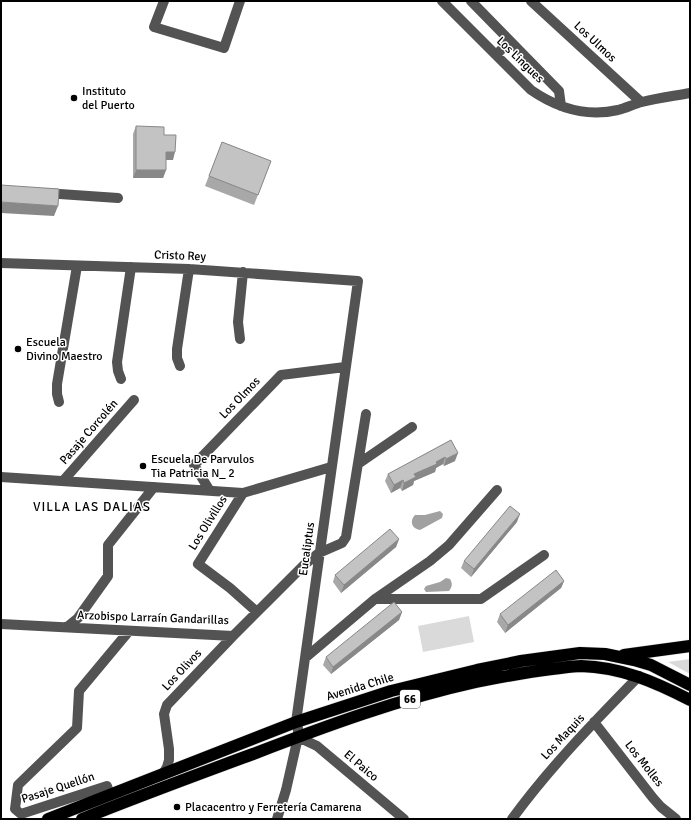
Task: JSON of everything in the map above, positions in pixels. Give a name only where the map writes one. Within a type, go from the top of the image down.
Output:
[{"type":"highway","points":[[617,656],[690,646]]},
{"type":"highway","name":"Avenida Chile","points":[[48,819],[296,722],[391,691],[521,661],[580,653],[617,656],[651,665],[690,685]]},
{"type":"highway","name":"66","points":[[82,819],[362,713],[427,694],[486,680],[579,666],[610,669],[639,676],[690,700]]},
{"type":"street","points":[[164,1],[154,27],[224,48],[240,1]]},
{"type":"street","points":[[471,1],[559,91],[561,106]]},
{"type":"street","name":"Los Ulmos","points":[[531,1],[641,102]]},
{"type":"street","name":"Los Lingues","points":[[446,2],[531,90],[561,106],[583,112],[600,112],[618,110],[641,102],[690,93]]},
{"type":"street","points":[[496,55],[510,41]]},
{"type":"street","points":[[32,192],[118,198]]},
{"type":"street","name":"Cristo Rey","points":[[1,263],[189,269],[358,281]]},
{"type":"street","points":[[60,402],[57,394],[57,384],[77,266]]},
{"type":"street","points":[[121,379],[118,372],[117,362],[131,267]]},
{"type":"street","points":[[180,366],[177,358],[177,349],[189,269]]},
{"type":"street","points":[[240,339],[238,322],[243,272]]},
{"type":"street","name":"Eucaliptus","points":[[277,819],[288,783],[298,737],[296,722],[358,281]]},
{"type":"street","name":"Los Olmos","points":[[210,491],[194,465],[281,375],[345,367]]},
{"type":"street","name":"Pasaje Corcolén","points":[[63,481],[134,400]]},
{"type":"street","name":"Arzobispo Larraín Gandarillas","points":[[1,624],[232,636],[305,564],[319,553],[342,543],[346,537],[366,414]]},
{"type":"street","points":[[358,464],[412,427]]},
{"type":"street","points":[[1,477],[243,493],[331,467]]},
{"type":"street","points":[[67,627],[78,618],[108,576],[108,545],[154,487]]},
{"type":"street","points":[[305,658],[376,600],[430,561],[449,545],[497,490]]},
{"type":"street","name":"Los Olivillos","points":[[243,493],[198,564],[230,588],[257,612]]},
{"type":"street","points":[[376,600],[481,599],[544,555]]},
{"type":"street","name":"Pasaje Quellón","points":[[110,795],[107,786],[21,814],[15,809],[18,785],[77,728],[79,691],[129,631]]},
{"type":"street","name":"Los Olivos","points":[[163,774],[169,760],[164,714],[167,705],[232,636]]},
{"type":"street","name":"Los Maquis","points":[[512,819],[550,770],[639,676]]},
{"type":"street","name":"Los Molles","points":[[594,722],[653,798],[661,807],[676,819]]},
{"type":"street","name":"El Paico","points":[[298,737],[317,746],[404,819]]},
{"type":"shaded area","points":[[440,511],[443,514],[442,518],[420,530],[413,526],[412,520],[415,515],[425,515]]},
{"type":"shaded area","points":[[446,578],[450,579],[452,582],[449,591],[426,592],[424,589],[426,586],[440,582]]},
{"type":"shaded area","points":[[469,616],[474,642],[423,652],[418,626]]},
{"type":"shaded area","points":[[690,659],[690,674],[668,662]]},
{"type":"building","points":[[136,126],[164,127],[164,135],[176,135],[175,152],[166,152],[166,170],[136,170]]},
{"type":"building","points":[[222,142],[271,161],[258,195],[209,176]]},
{"type":"building","points":[[1,185],[59,189],[58,206],[1,202]]},
{"type":"building","points":[[451,440],[458,453],[446,459],[445,457],[436,462],[437,464],[414,474],[416,477],[404,483],[403,480],[394,485],[388,474]]},
{"type":"building","points":[[510,506],[520,514],[474,569],[464,561]]},
{"type":"building","points":[[390,529],[399,539],[344,585],[335,575]]},
{"type":"building","points":[[556,570],[564,581],[508,625],[500,614]]},
{"type":"building","points":[[394,602],[402,612],[333,667],[326,657]]},
{"type":"place","name":"Instituto del Puerto","points":[[74,98]]},
{"type":"place","name":"Escuela Divino Maestro","points":[[18,349]]},
{"type":"place","name":"Escuela De Parvulos Tia Patricia N_ 2","points":[[143,466]]},
{"type":"place","name":"Placacentro y Ferretería Camarena","points":[[177,807]]},
{"type":"district","name":"VILLA LAS DALIAS","points":[[92,507]]}]
